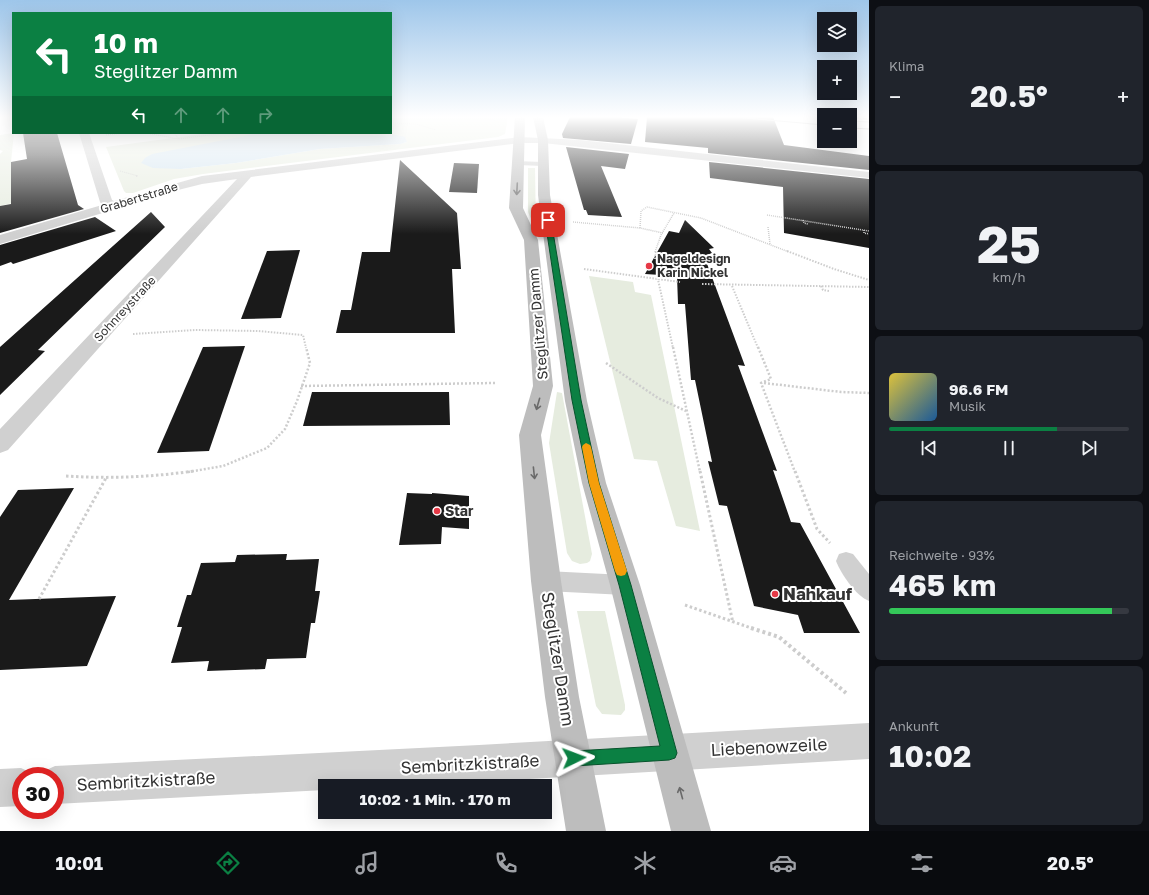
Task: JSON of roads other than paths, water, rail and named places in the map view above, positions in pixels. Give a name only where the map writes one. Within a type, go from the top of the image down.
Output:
[{"type":"main road","name":"Steglitzer Damm","points":[[519,156],[516,208],[531,240],[543,386],[530,435],[546,581],[562,697],[586,831]]},
{"type":"main road","name":"Steglitzer Damm","points":[[543,156],[545,203],[576,400],[594,483],[625,585],[691,831]]},
{"type":"street","points":[[91,156],[106,202],[112,206]]},
{"type":"street","name":"Grabertstraße","points":[[0,240],[202,180],[390,156]]},
{"type":"street","name":"Grabertstraße","points":[[690,156],[869,175]]},
{"type":"street","name":"Sohnreystraße","points":[[0,444],[249,173]]},
{"type":"street","name":"Liebenowzeile","points":[[669,753],[869,741]]},
{"type":"street","name":"Sembritzkistraße","points":[[64,785],[669,753]]},
{"type":"street","points":[[0,788],[12,787]]},
{"type":"lane","points":[[518,163],[543,164]]},
{"type":"lane","points":[[846,561],[869,591]]},
{"type":"lane","name":"Steglitzer Damm","points":[[546,581],[625,585]]},
{"type":"water","points":[[149,156],[279,156],[236,163],[181,169],[153,168],[141,163]]},
{"type":"place","name":"Nageldesign Karin Nickel","points":[[649,266]]},
{"type":"place","name":"Star","points":[[437,511]]},
{"type":"place","name":"Nahkauf","points":[[775,594]]}]
